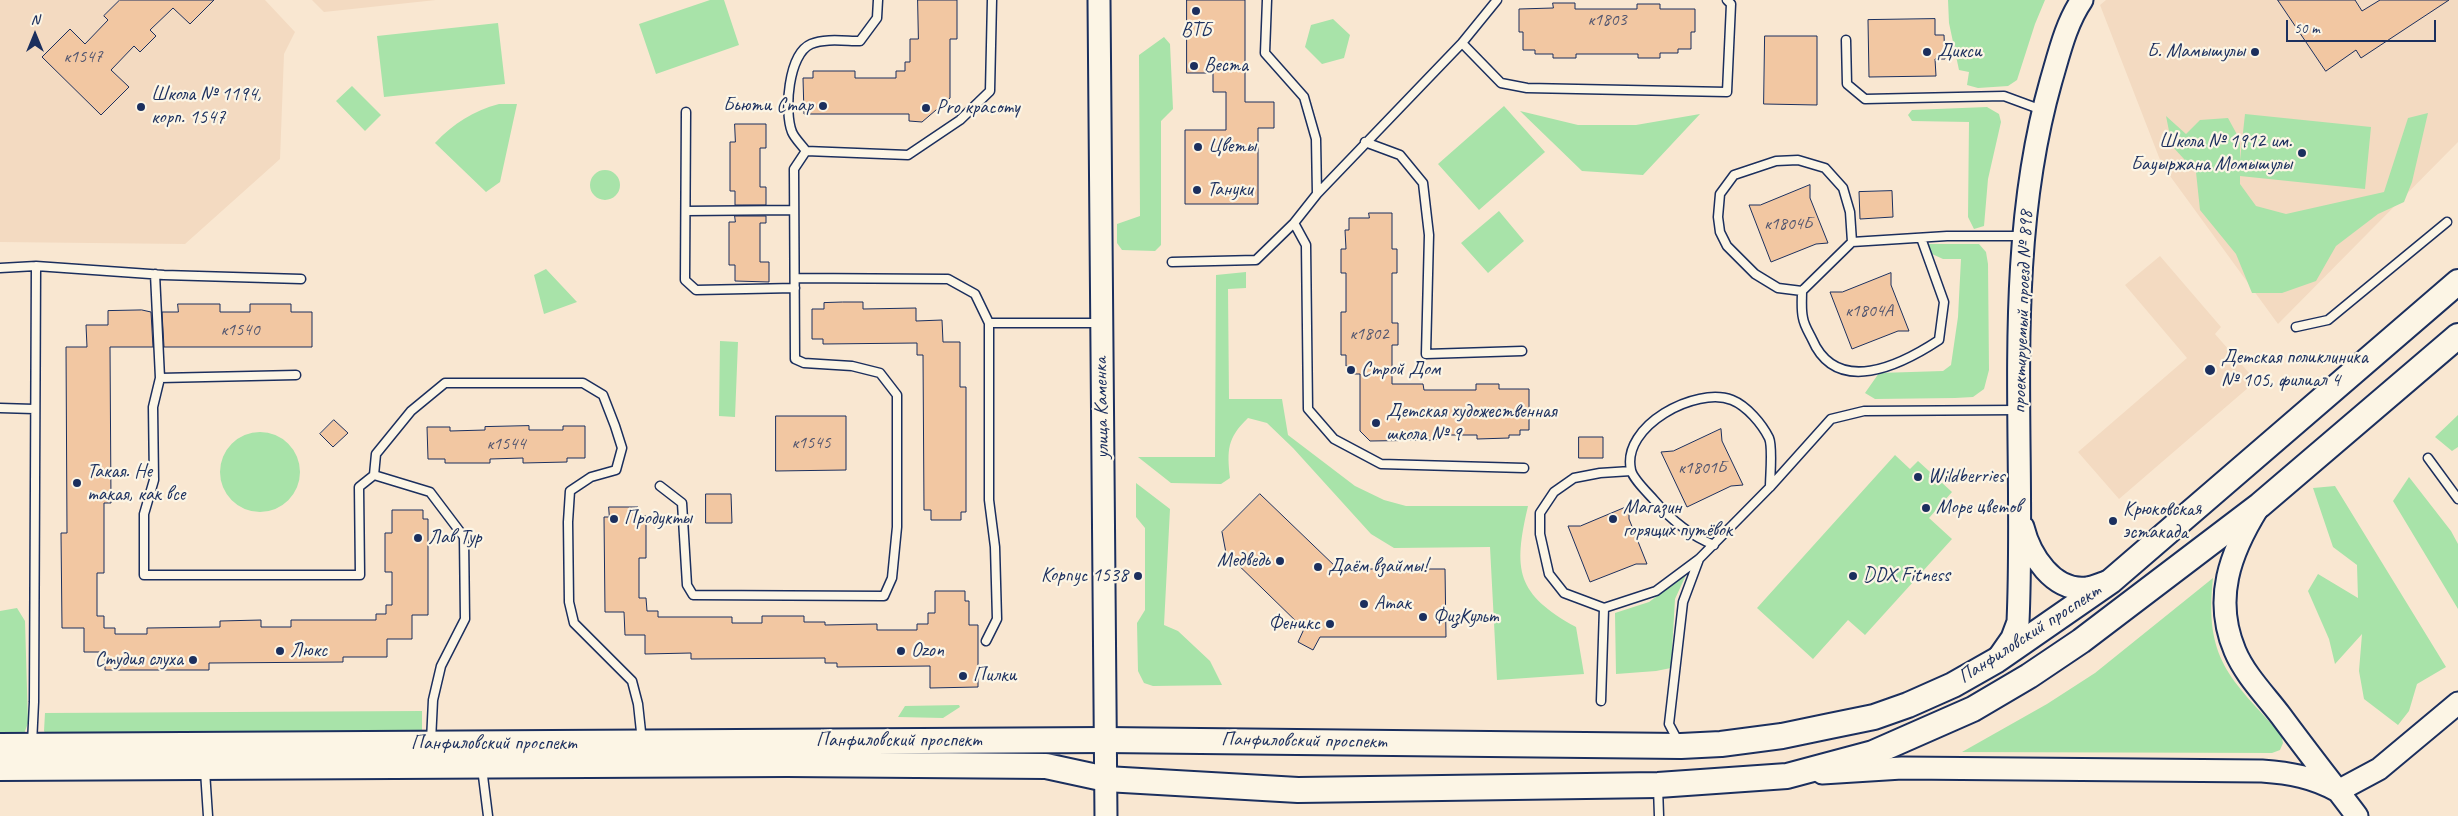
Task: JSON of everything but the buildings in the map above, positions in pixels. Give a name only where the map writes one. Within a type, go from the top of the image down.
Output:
[{"type":"main road","name":"улица Каменка","points":[[1099,0],[1106,816]]},
{"type":"main road","name":"проектируемый проезд № 898","points":[[1997,660],[2012,638],[2018,622],[2022,236],[2042,110],[2060,50],[2082,0]]},
{"type":"main road","name":"Панфиловский проспект","points":[[482,755],[642,743],[1105,740],[1681,746],[1782,736],[1874,717],[1953,685],[1997,660],[2111,581],[2458,282]]},
{"type":"main road","points":[[2357,816],[2252,678],[2236,653],[2225,615],[2225,592],[2230,562],[2247,526],[2260,505],[2458,336]]},
{"type":"main road","name":"Панфиловский проспект","points":[[0,768],[205,757],[482,755],[811,764],[1046,766],[1106,779],[1298,790],[1658,785],[1786,776],[1873,753],[1973,709],[2029,676],[2082,641],[2260,505]]},
{"type":"main road","name":"проектируемый проезд № 898","points":[[2018,512],[2028,545],[2040,564],[2056,579],[2070,586],[2086,588],[2111,581]]},
{"type":"main road","points":[[2338,791],[2379,769],[2458,703]]},
{"type":"main road","name":"Панфиловский проспект","points":[[0,746],[32,746],[205,757]]},
{"type":"main road","points":[[1786,776],[1902,768],[2262,771],[2305,777],[2321,782],[2338,791]]},
{"type":"lane","points":[[806,151],[792,132],[787,99],[792,73],[800,54],[810,44],[818,42],[860,41],[878,18],[878,0]]},
{"type":"lane","points":[[806,151],[908,155],[960,120],[990,91],[992,0]]},
{"type":"lane","points":[[1267,0],[1265,54],[1304,97],[1316,139],[1317,194]]},
{"type":"lane","points":[[1172,262],[1256,260],[1294,223],[1317,194],[1365,142],[1462,43],[1497,0]]},
{"type":"lane","points":[[1462,43],[1501,83],[1526,88],[1727,92],[1731,4],[1728,0]]},
{"type":"lane","points":[[1846,40],[1847,84],[1865,99],[2004,96],[2042,110]]},
{"type":"lane","points":[[686,112],[685,280],[696,290],[795,288]]},
{"type":"lane","points":[[1365,142],[1400,155],[1424,183],[1429,235],[1426,354],[1522,351]]},
{"type":"lane","points":[[660,486],[682,503],[687,586],[693,595],[884,596],[892,578],[897,527],[897,395],[880,373],[852,366],[804,363],[795,359],[794,169],[806,151]]},
{"type":"lane","points":[[1802,291],[1778,288],[1755,274],[1727,246],[1720,232],[1718,217],[1720,194],[1734,175],[1776,161],[1798,160],[1825,168],[1843,188],[1850,212],[1852,242]]},
{"type":"lane","points":[[686,211],[794,210]]},
{"type":"lane","points":[[2296,327],[2328,320],[2447,222]]},
{"type":"lane","points":[[1294,223],[1306,244],[1308,409],[1334,439],[1381,464],[1524,468]]},
{"type":"lane","points":[[1921,238],[1944,302],[1939,340],[1912,358],[1868,372],[1839,370],[1817,351],[1803,319],[1802,291],[1852,242],[1921,238],[2022,236]]},
{"type":"lane","points":[[32,746],[34,702],[36,266]]},
{"type":"lane","points":[[0,268],[36,266],[155,274],[301,279]]},
{"type":"lane","points":[[155,274],[160,378],[153,407],[154,480],[144,514],[144,575],[360,576],[359,487],[374,475],[376,454],[411,411],[446,383],[584,383],[603,395],[622,448],[616,470],[591,477],[570,491],[568,602],[574,623],[632,681],[638,704],[642,743]]},
{"type":"lane","points":[[795,278],[948,278],[975,294],[989,323],[989,500],[995,547],[996,619],[986,641]]},
{"type":"lane","points":[[989,323],[1101,323]]},
{"type":"lane","points":[[160,378],[296,375]]},
{"type":"lane","points":[[1714,545],[1697,538],[1672,520],[1631,471],[1631,453],[1641,434],[1658,418],[1678,406],[1704,396],[1733,400],[1756,417],[1770,440],[1770,487]]},
{"type":"lane","points":[[0,408],[34,409]]},
{"type":"lane","points":[[1631,471],[1600,473],[1574,478],[1554,492],[1540,513],[1540,534],[1549,574],[1564,594],[1604,608],[1656,591],[1699,559],[1714,545],[1770,487],[1831,419],[1864,411],[2019,410]]},
{"type":"lane","points":[[2428,458],[2458,499]]},
{"type":"lane","points":[[374,475],[430,492],[464,537],[465,619],[441,666],[433,700],[431,755]]},
{"type":"lane","points":[[1681,746],[1669,724],[1684,602],[1699,559]]},
{"type":"lane","points":[[1601,701],[1604,608]]},
{"type":"lane","points":[[482,755],[488,816]]},
{"type":"lane","points":[[205,757],[208,816]]},
{"type":"lane","points":[[1658,785],[1659,816]]},
{"type":"shaded area","name":"Школа № 1194, корп. 1547","points":[[0,0],[265,0],[295,32],[284,54],[280,159],[185,244],[0,242]]},
{"type":"shaded area","points":[[312,0],[436,0],[324,12]]},
{"type":"shaded area","name":"Школа № 1912 им. Бауыржана Момышулы","points":[[2106,0],[2458,0],[2458,142],[2278,324],[2162,165],[2100,5]]},
{"type":"shaded area","name":"Детская поликлиника № 105, филиал 4","points":[[2160,256],[2221,327],[2215,334],[2256,381],[2119,499],[2078,452],[2187,358],[2125,285]]},
{"type":"green space","points":[[710,0],[724,0],[739,45],[656,74],[639,24]]},
{"type":"green space","points":[[1948,0],[2045,0],[2035,24],[2017,80],[2008,86],[1978,88],[1967,85],[1969,72],[1959,70],[1949,23]]},
{"type":"green space","points":[[1333,19],[1350,35],[1344,58],[1322,64],[1305,47],[1311,25]]},
{"type":"green space","points":[[498,23],[505,84],[384,97],[377,36]]},
{"type":"green space","points":[[1164,37],[1170,44],[1173,109],[1161,121],[1161,245],[1155,251],[1122,250],[1117,243],[1117,224],[1140,216],[1139,55]]},
{"type":"green space","points":[[352,86],[381,115],[365,131],[336,101]]},
{"type":"green space","points":[[499,104],[517,104],[500,182],[486,192],[435,143],[449,129],[464,119],[481,110]]},
{"type":"green space","points":[[1504,106],[1545,152],[1479,210],[1438,164]]},
{"type":"green space","points":[[1987,107],[1999,114],[2001,122],[1988,179],[1984,226],[1974,229],[1968,217],[1969,122],[1912,121],[1908,115],[1912,110]]},
{"type":"green space","points":[[1520,111],[1578,125],[1636,125],[1700,114],[1643,175],[1582,171]]},
{"type":"green space","points":[[2428,113],[2412,182],[2404,202],[2378,214],[2336,246],[2316,281],[2282,293],[2252,293],[2236,254],[2200,210],[2196,172],[2172,146],[2166,116],[2186,134],[2200,120],[2228,118],[2240,140],[2240,160],[2245,114],[2371,127],[2365,189],[2240,176],[2240,184],[2256,206],[2286,214],[2384,192],[2408,118]]},
{"type":"green space","points":[[605,170],[611,171],[619,179],[619,191],[611,199],[605,200],[599,199],[591,191],[590,185],[591,179],[599,171]]},
{"type":"green space","points":[[1499,211],[1524,241],[1488,273],[1461,243]]},
{"type":"green space","points":[[1928,244],[1979,244],[1986,252],[1988,264],[1989,370],[1984,389],[1973,397],[1875,399],[1865,393],[1879,373],[1943,371],[1951,365],[1958,317],[1961,259],[1943,259],[1932,254]]},
{"type":"green space","points":[[546,269],[577,302],[544,314],[534,275]]},
{"type":"green space","points":[[1246,272],[1246,288],[1228,289],[1229,399],[1282,399],[1288,435],[1355,486],[1384,500],[1406,506],[1528,506],[1521,547],[1521,564],[1524,578],[1530,591],[1541,603],[1576,627],[1584,674],[1497,680],[1490,547],[1394,548],[1371,534],[1293,448],[1267,423],[1248,418],[1241,425],[1232,438],[1230,445],[1230,478],[1221,484],[1171,483],[1138,457],[1215,457],[1216,275]]},
{"type":"green space","points":[[720,341],[738,342],[735,417],[719,416]]},
{"type":"green space","points":[[2458,415],[2458,447],[2452,451],[2435,437]]},
{"type":"green space","points":[[260,432],[275,435],[288,444],[297,457],[300,472],[297,487],[288,500],[275,509],[260,512],[245,509],[232,500],[223,487],[220,472],[223,457],[232,444],[245,435]]},
{"type":"green space","points":[[1895,455],[1910,469],[1918,461],[1952,492],[1929,518],[1952,539],[1865,635],[1848,620],[1813,659],[1757,608]]},
{"type":"green space","points":[[2409,477],[2451,531],[2458,544],[2458,609],[2393,501]]},
{"type":"green space","points":[[1136,483],[1170,509],[1164,625],[1178,631],[1210,661],[1222,685],[1153,686],[1144,683],[1138,671],[1137,623],[1145,610],[1145,528],[1136,517]]},
{"type":"green space","points":[[2335,486],[2446,667],[2417,684],[2409,711],[2398,725],[2364,699],[2359,671],[2362,634],[2335,664],[2329,639],[2308,591],[2318,574],[2358,598],[2357,565],[2333,547],[2313,488]]},
{"type":"green space","points":[[1686,575],[1675,599],[1671,668],[1616,674],[1615,613],[1649,602]]},
{"type":"green space","points":[[2213,578],[2211,606],[2217,648],[2224,665],[2235,681],[2281,734],[2283,743],[2280,750],[2272,753],[1962,752],[2047,704],[2095,673]]},
{"type":"green space","points":[[17,608],[25,621],[28,723],[24,734],[0,738],[0,611]]},
{"type":"green space","points":[[959,705],[960,707],[943,718],[898,717],[905,706]]},
{"type":"green space","points":[[422,711],[422,732],[418,737],[48,738],[44,731],[45,713]]},
{"type":"place","name":"ВТБ","points":[[1196,11]]},
{"type":"place","name":"Дикси","points":[[1927,52]]},
{"type":"place","name":"Б. Мамышулы","points":[[2255,52]]},
{"type":"place","name":"Веста","points":[[1194,66]]},
{"type":"place","name":"Бьюти Стар","points":[[823,106]]},
{"type":"place","name":"Школа № 1194, корп. 1547","points":[[141,107]]},
{"type":"place","name":"Pro красоту","points":[[926,108]]},
{"type":"place","name":"Цветы","points":[[1198,147]]},
{"type":"place","name":"Школа № 1912 им. Бауыржана Момышулы","points":[[2302,153]]},
{"type":"place","name":"Тануки","points":[[1197,190]]},
{"type":"place","name":"Строй Дом","points":[[1351,370]]},
{"type":"place","name":"Детская поликлиника № 105, филиал 4","points":[[2210,370]]},
{"type":"place","name":"Детская художественная школа № 9","points":[[1376,423]]},
{"type":"place","name":"Wildberries","points":[[1918,477]]},
{"type":"place","name":"Такая. Не такая, как все","points":[[77,483]]},
{"type":"place","name":"Море цветов","points":[[1926,508]]},
{"type":"place","name":"Продукты","points":[[614,519]]},
{"type":"place","name":"Магазин горящих путёвок","points":[[1613,519]]},
{"type":"place","name":"Крюковская эстакада","points":[[2113,521]]},
{"type":"place","name":"Лав Тур","points":[[418,538]]},
{"type":"place","name":"Медведь","points":[[1280,561]]},
{"type":"place","name":"Даём взаймы!","points":[[1318,567]]},
{"type":"place","name":"Корпус 1538","points":[[1138,576]]},
{"type":"place","name":"DDX Fitness","points":[[1853,576]]},
{"type":"place","name":"Атак","points":[[1364,604]]},
{"type":"place","name":"ФизКульт","points":[[1423,617]]},
{"type":"place","name":"Феникс","points":[[1330,624]]},
{"type":"place","name":"Люкс","points":[[280,651]]},
{"type":"place","name":"Ozon","points":[[901,651]]},
{"type":"place","name":"Студия слуха","points":[[193,660]]},
{"type":"place","name":"Пилки","points":[[963,676]]}]
